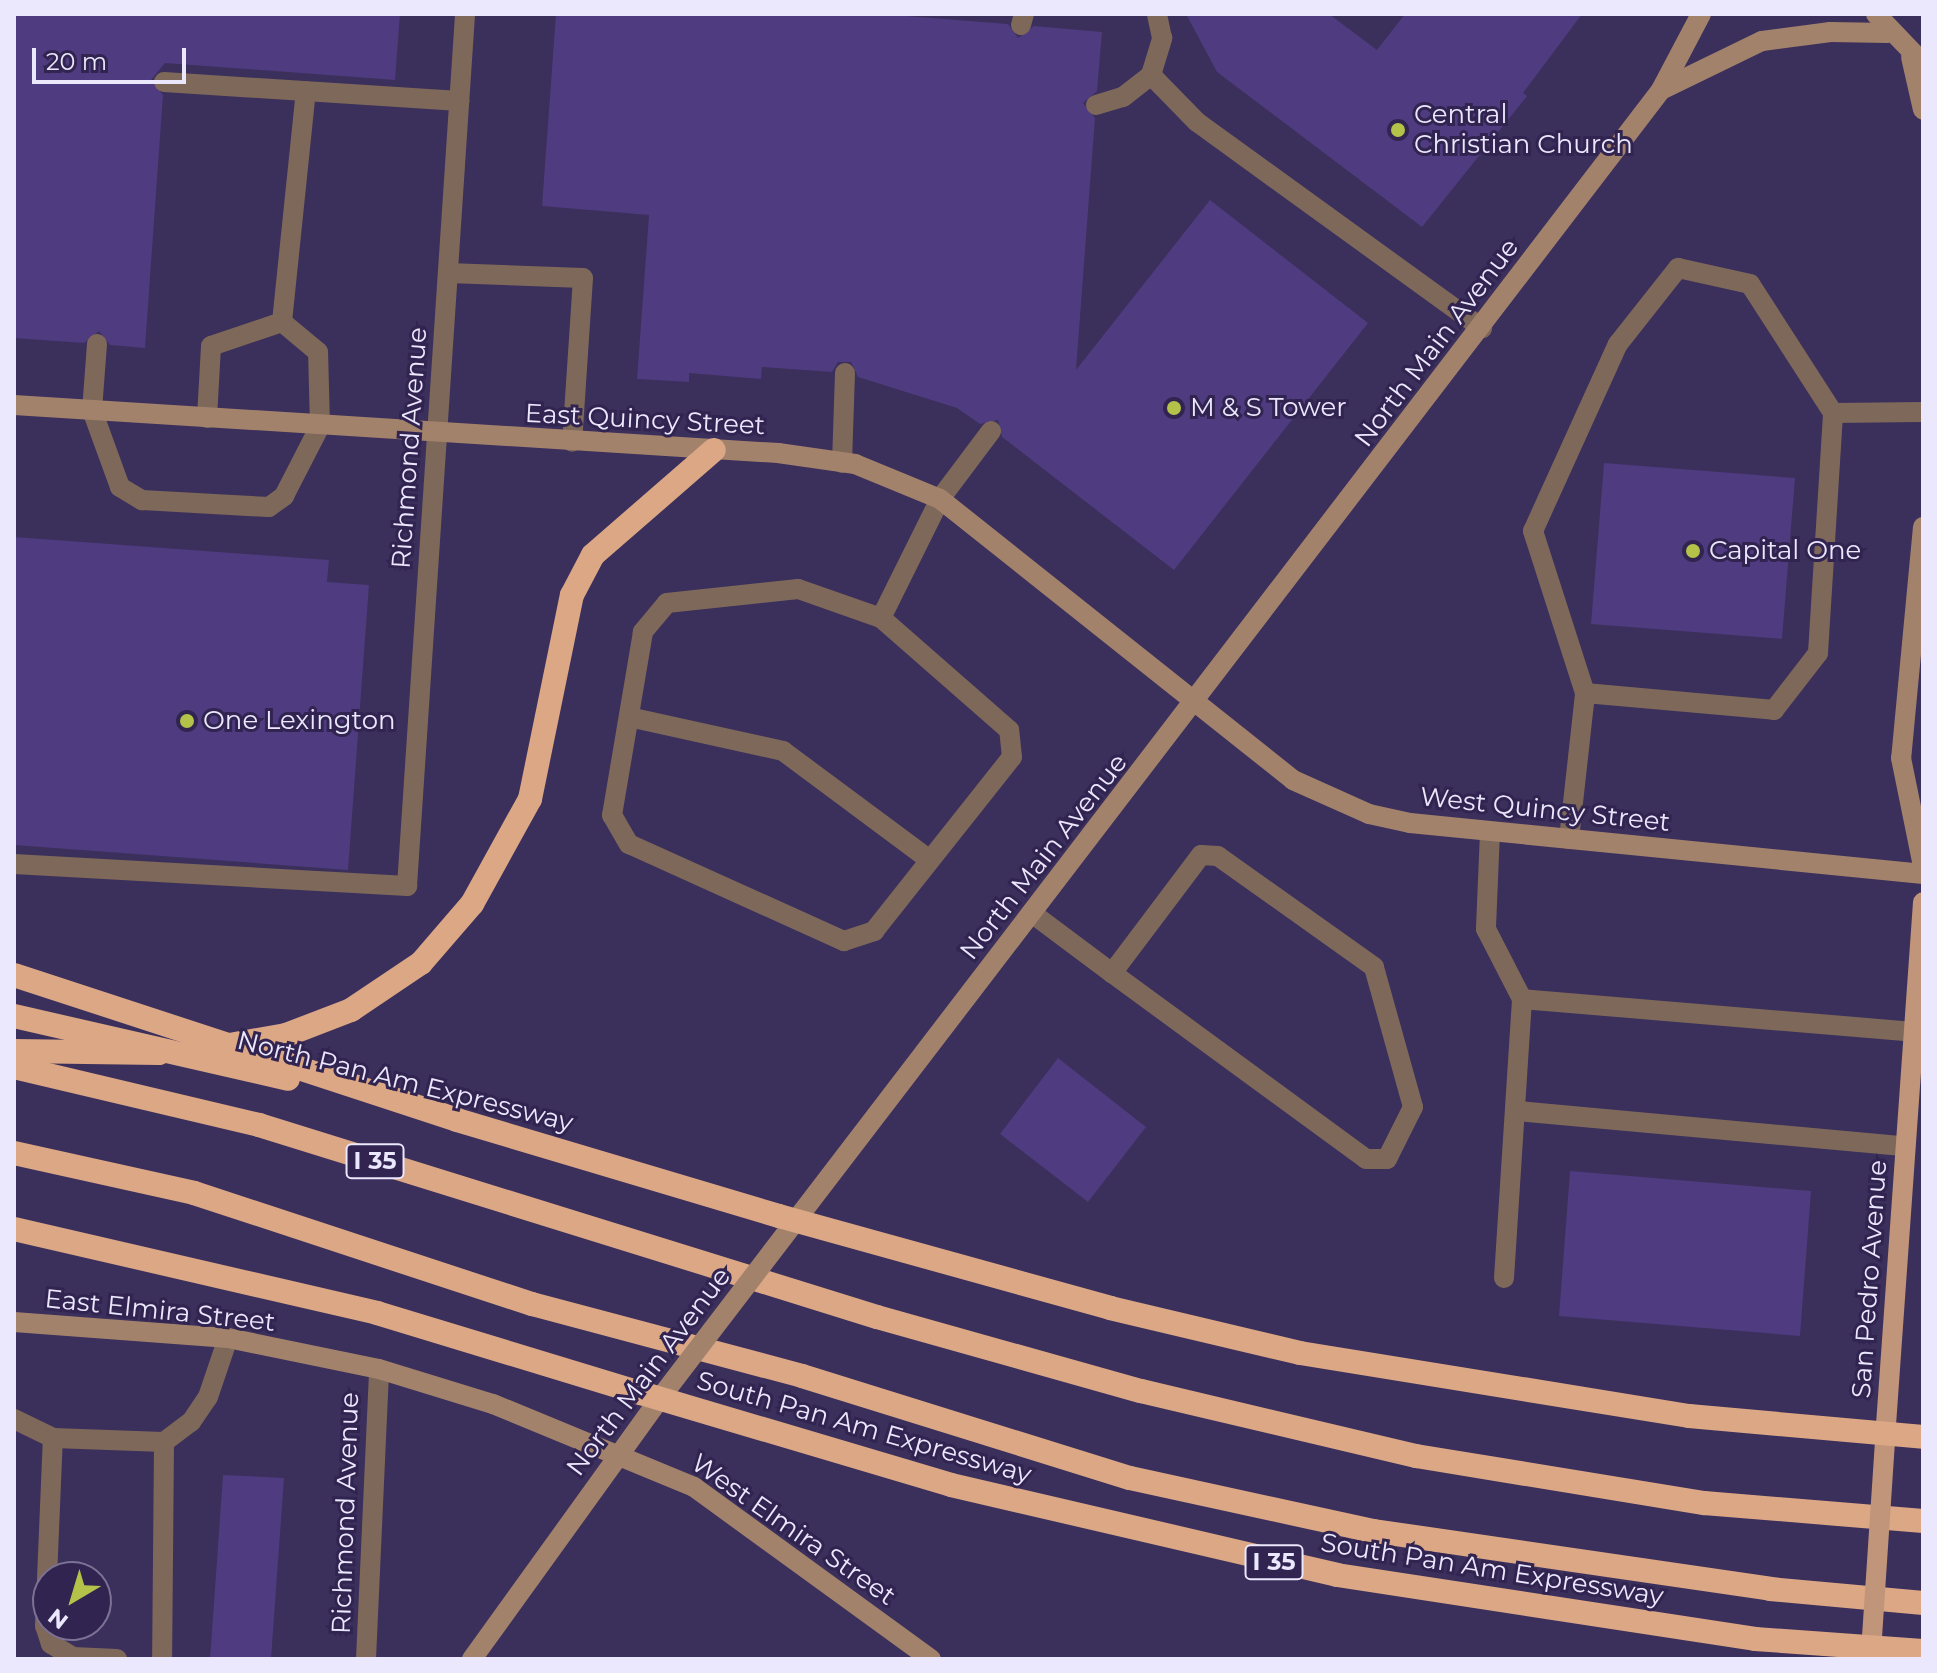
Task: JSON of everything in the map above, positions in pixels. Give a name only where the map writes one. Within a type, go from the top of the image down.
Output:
[{"type":"highway","points":[[14,1051],[90,1057],[196,1051],[286,1035],[351,1010],[421,963],[472,904],[530,799],[562,623],[593,555],[714,450]]},
{"type":"highway","points":[[14,975],[457,1120]]},
{"type":"highway","name":"North Pan Am Expressway","points":[[14,1016],[457,1120],[791,1214]]},
{"type":"highway","name":"I 35","points":[[14,1067],[259,1125],[732,1272],[1141,1391],[1416,1456],[1704,1503],[1923,1521]]},
{"type":"highway","name":"South Pan Am Expressway","points":[[14,1153],[194,1193],[532,1304],[679,1343],[1130,1478],[1359,1528],[1770,1589],[1923,1603]]},
{"type":"highway","name":"I 35","points":[[791,1214],[1110,1308],[1300,1353],[1674,1414],[1923,1437]]},
{"type":"highway","name":"I 35","points":[[14,1229],[377,1313],[652,1393]]},
{"type":"highway","name":"South Pan Am Expressway","points":[[652,1393],[951,1485],[1337,1575],[1755,1639],[1923,1651]]},
{"type":"main road","name":"North Main Avenue","points":[[472,1659],[620,1452],[652,1393],[791,1214],[1033,914],[1482,328],[1661,90],[1701,14]]},
{"type":"main road","points":[[1876,14],[1888,33],[1917,60],[1923,110]]},
{"type":"main road","name":"North Main Avenue","points":[[1661,90],[1762,41],[1830,32],[1888,33]]},
{"type":"main road","name":"East Quincy Street","points":[[14,405],[438,435],[714,450],[842,463],[940,499],[1195,703]]},
{"type":"main road","points":[[1923,527],[1901,758],[1923,866]]},
{"type":"main road","name":"West Quincy Street","points":[[1195,703],[1293,780],[1324,796],[1410,823],[1923,874]]},
{"type":"main road","name":"San Pedro Avenue","points":[[1871,1656],[1923,902]]},
{"type":"main road","name":"East Elmira Street","points":[[14,1322],[228,1338],[379,1369],[620,1452]]},
{"type":"main road","name":"West Elmira Street","points":[[620,1452],[694,1487],[931,1659]]},
{"type":"street","name":"Richmond Avenue","points":[[14,864],[407,886],[465,14]]},
{"type":"street","points":[[1096,105],[1123,97],[1151,75],[1162,38],[1157,14]]},
{"type":"street","points":[[1151,75],[1197,122],[1482,328]]},
{"type":"street","points":[[164,82],[459,101]]},
{"type":"street","points":[[282,322],[306,91]]},
{"type":"street","points":[[1569,839],[1585,693],[1533,531],[1618,344],[1678,268],[1750,284],[1833,413],[1818,653],[1774,710],[1585,693]]},
{"type":"street","points":[[448,273],[583,278],[572,442]]},
{"type":"street","points":[[207,418],[211,346],[282,322]]},
{"type":"street","points":[[97,344],[92,410],[120,487],[142,500],[269,507],[284,496],[320,426],[318,352],[282,322]]},
{"type":"street","points":[[842,463],[845,373]]},
{"type":"street","points":[[1833,413],[1923,412]]},
{"type":"street","points":[[881,618],[940,499],[991,431]]},
{"type":"street","points":[[798,589],[881,618],[1009,730],[1012,757],[874,931],[844,941],[629,844],[612,815],[629,717],[643,632],[667,603],[798,589]]},
{"type":"street","points":[[629,717],[783,751],[930,860]]},
{"type":"street","points":[[1490,832],[1486,929],[1522,999],[1504,1278]]},
{"type":"street","points":[[1033,914],[1112,973],[1366,1159],[1387,1159],[1413,1107],[1374,967],[1218,856],[1201,855],[1112,973]]},
{"type":"street","points":[[1522,999],[1914,1032]]},
{"type":"street","points":[[1517,1111],[1905,1146]]},
{"type":"street","points":[[14,1419],[53,1438],[164,1442],[191,1422],[208,1397],[228,1338]]},
{"type":"street","name":"Richmond Avenue","points":[[366,1659],[379,1369]]},
{"type":"street","points":[[53,1438],[45,1626],[51,1644],[73,1657],[117,1659]]},
{"type":"street","points":[[162,1659],[164,1442]]},
{"type":"building","points":[[14,14],[400,14],[395,80],[165,63],[151,80],[163,95],[145,348],[110,345],[99,331],[84,343],[14,338]]},
{"type":"building","points":[[556,14],[881,14],[1008,24],[1018,38],[1034,26],[1102,32],[1097,91],[1083,103],[1095,118],[1076,370],[1210,200],[1368,323],[1174,570],[1002,437],[998,420],[980,424],[957,408],[858,377],[851,362],[838,362],[832,372],[762,367],[761,379],[689,373],[689,382],[637,379],[649,215],[542,206]]},
{"type":"building","name":"Central Christian Church","points":[[1186,14],[1329,14],[1377,50],[1405,14],[1582,14],[1523,93],[1527,96],[1422,227],[1217,72]]},
{"type":"building","name":"Capital One","points":[[1604,463],[1795,478],[1782,639],[1591,624]]},
{"type":"building","name":"One Lexington","points":[[14,537],[329,560],[327,582],[369,585],[348,870],[14,845]]},
{"type":"building","points":[[1058,1058],[1146,1127],[1088,1202],[1000,1134]]},
{"type":"building","points":[[1570,1171],[1811,1191],[1800,1336],[1559,1316]]},
{"type":"building","points":[[223,1475],[284,1478],[271,1659],[210,1659]]},
{"type":"place","name":"Central Christian Church","points":[[1398,130]]},
{"type":"place","name":"M & S Tower","points":[[1174,408]]},
{"type":"place","name":"Capital One","points":[[1693,551]]},
{"type":"place","name":"One Lexington","points":[[187,721]]}]
